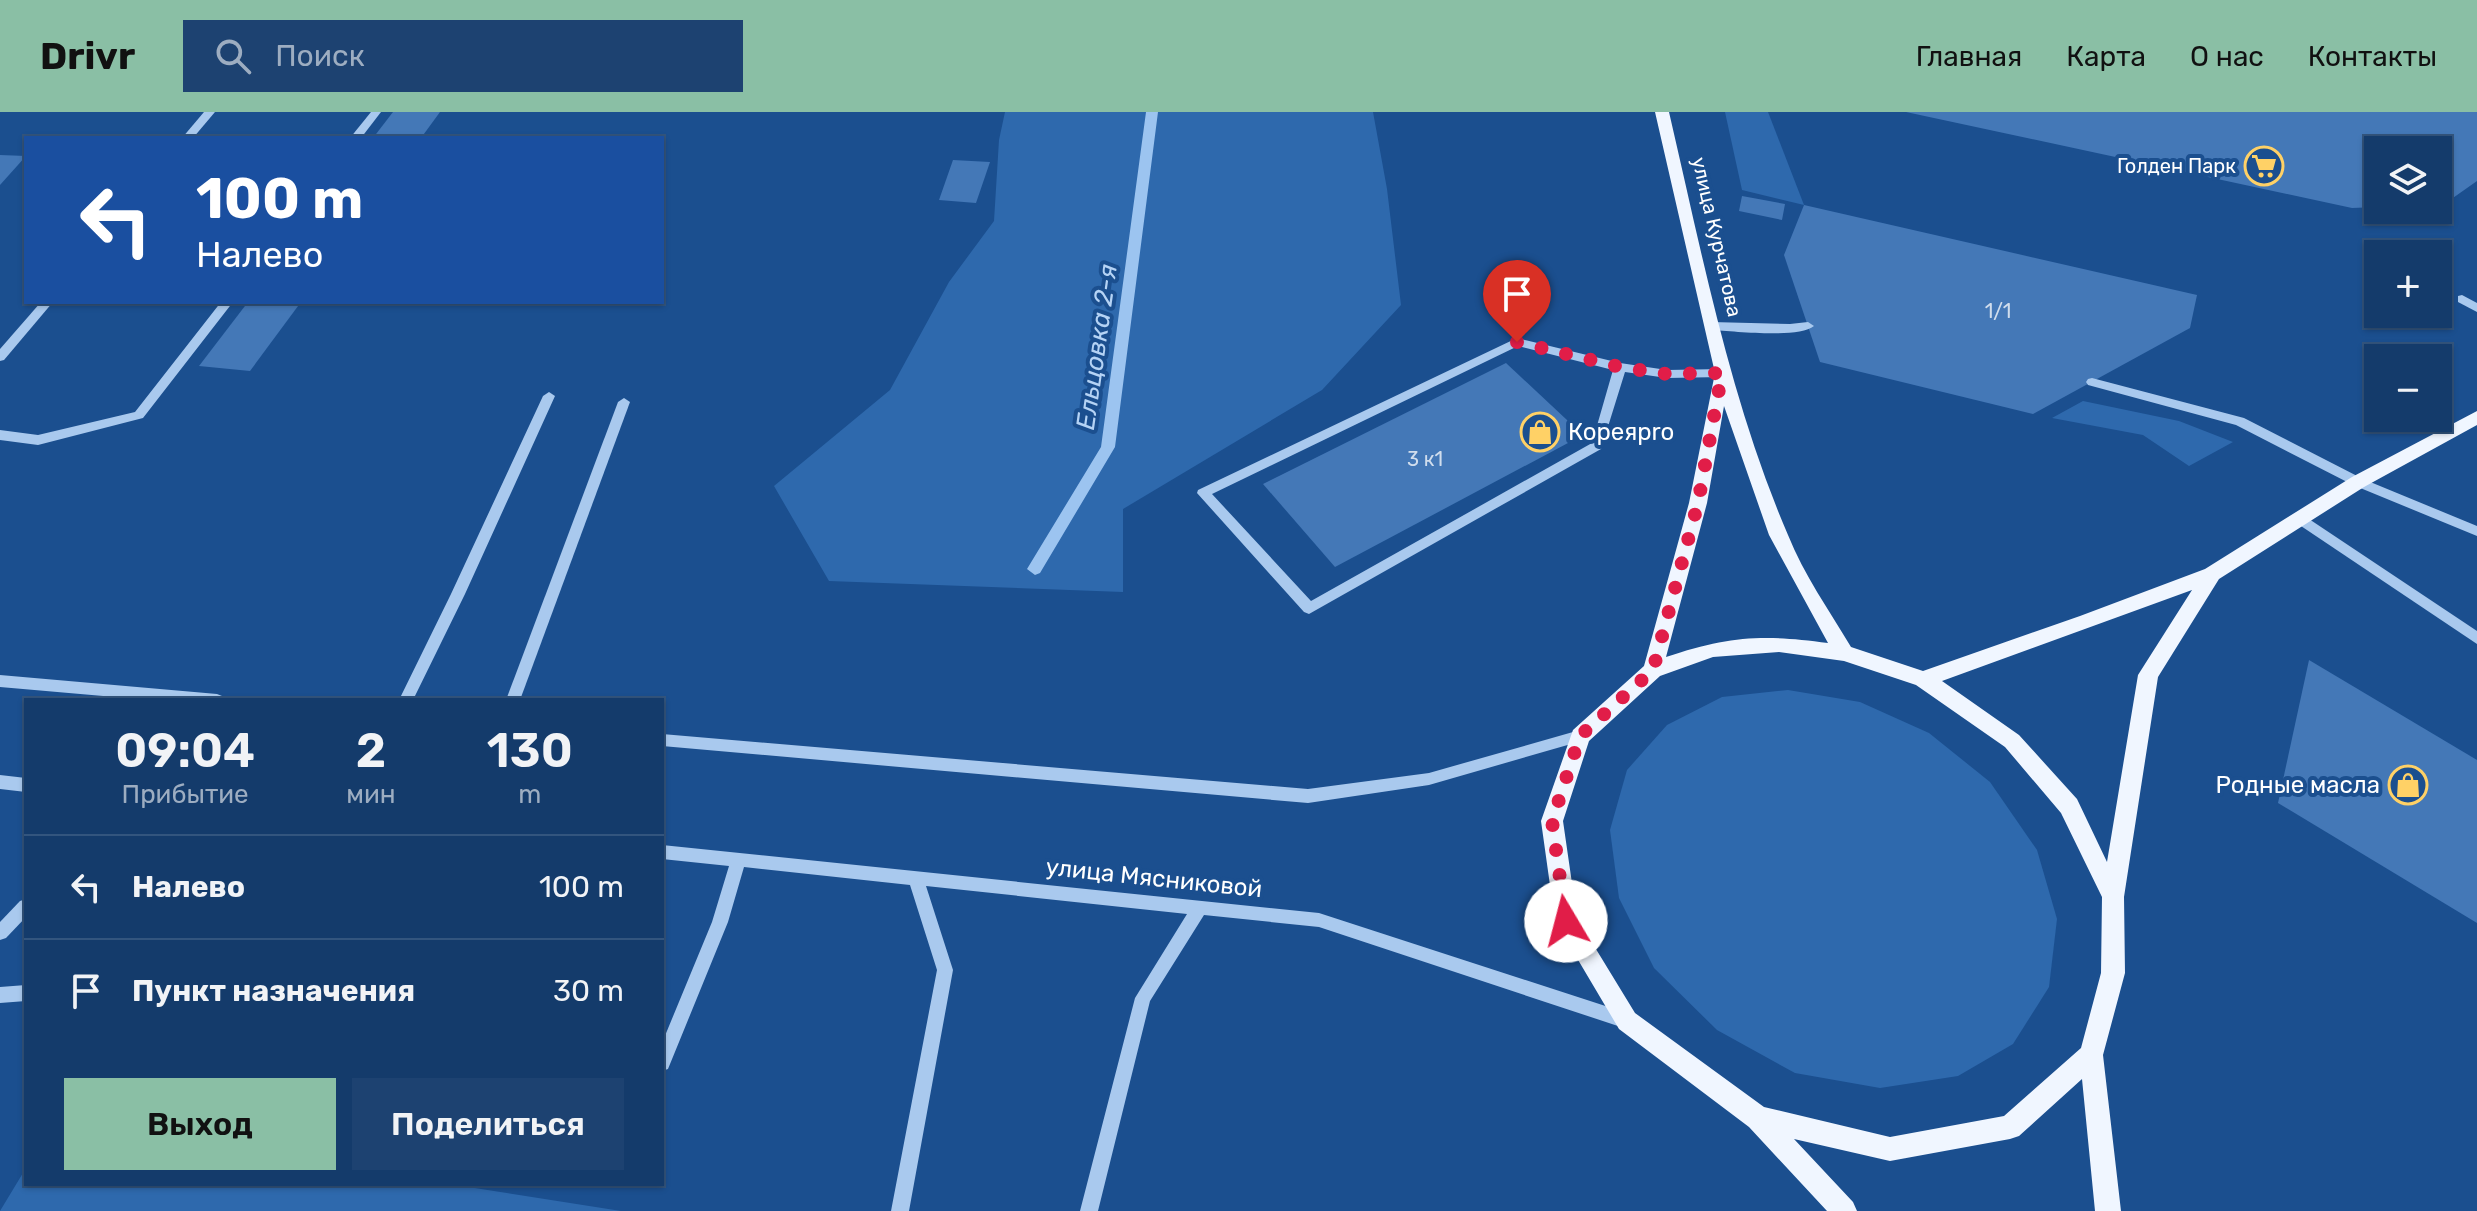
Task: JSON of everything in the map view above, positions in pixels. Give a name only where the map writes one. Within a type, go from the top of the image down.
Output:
[{"type":"main road","name":"улица Курчатова","points":[[1662,112],[1722,373],[1779,538],[1844,653]]},
{"type":"main road","points":[[1653,670],[1698,503],[1722,373]]},
{"type":"main road","points":[[1923,679],[2087,622],[2212,574],[2358,482],[2477,417]]},
{"type":"main road","points":[[2108,1211],[2091,1055],[2113,973],[2113,897],[2148,675],[2212,574]]},
{"type":"main road","points":[[1844,1211],[1758,1118],[1627,1021],[1566,921],[1552,821],[1580,736],[1653,670],[1713,649],[1779,644],[1844,653],[1923,679],[2012,741],[2069,806],[2113,897]]},
{"type":"main road","points":[[1758,1118],[1890,1149],[2010,1127],[2091,1055]]},
{"type":"street","points":[[189,136],[210,112]]},
{"type":"street","points":[[357,136],[376,112]]},
{"type":"street","points":[[2462,299],[2477,308]]},
{"type":"street","points":[[0,357],[45,304]]},
{"type":"street","points":[[0,435],[38,440],[139,415],[225,304]]},
{"type":"street","points":[[1711,326],[1808,326]]},
{"type":"street","points":[[1620,367],[1597,446],[1309,608],[1203,493],[1517,342],[1620,367],[1667,374],[1722,373]]},
{"type":"street","points":[[2092,382],[2240,421],[2358,482],[2477,531]]},
{"type":"street","points":[[407,698],[549,396]]},
{"type":"street","points":[[514,698],[546,603],[602,466],[624,402]]},
{"type":"street","points":[[2300,518],[2477,638]]},
{"type":"street","points":[[0,681],[194,698]]},
{"type":"street","points":[[664,740],[1308,796],[1429,779],[1580,736]]},
{"type":"street","points":[[0,782],[24,785]]},
{"type":"street","name":"улица Мясниковой","points":[[664,852],[1319,920],[1627,1021]]},
{"type":"street","points":[[664,1058],[720,922],[738,860]]},
{"type":"street","points":[[900,1211],[945,970],[915,877]]},
{"type":"street","points":[[1089,1211],[1143,998],[1200,907]]},
{"type":"street","points":[[0,933],[24,908]]},
{"type":"street","points":[[0,995],[24,993]]},
{"type":"shaded area","points":[[1005,112],[1373,112],[1387,189],[1401,305],[1322,390],[1123,509],[1123,592],[829,581],[774,486],[890,390],[949,282],[994,221],[999,140]]},
{"type":"shaded area","points":[[1725,112],[1768,112],[1804,205],[1742,190]]},
{"type":"shaded area","points":[[2083,401],[2179,421],[2233,442],[2189,466],[2143,435],[2052,418]]},
{"type":"shaded area","points":[[1788,690],[1860,702],[1929,733],[1990,782],[2037,850],[2057,919],[2049,987],[2013,1044],[1958,1076],[1880,1088],[1795,1073],[1717,1030],[1654,968],[1619,898],[1610,830],[1627,770],[1667,725],[1722,697]]},
{"type":"shaded area","points":[[24,1171],[24,1186],[462,1186],[621,1211],[0,1211]]},
{"type":"building","points":[[393,112],[440,112],[422,136],[375,136]]},
{"type":"building","name":"Голден Парк","points":[[1906,112],[2477,112],[2477,181],[2452,199],[2452,136],[2364,136],[2364,208],[2352,208]]},
{"type":"building","points":[[0,155],[24,156],[24,158],[0,185]]},
{"type":"building","points":[[953,160],[990,162],[976,203],[939,200]]},
{"type":"building","points":[[1742,196],[1785,204],[1782,220],[1739,211]]},
{"type":"building","points":[[1804,205],[2197,295],[2190,328],[2033,414],[1820,362],[1784,255]]},
{"type":"building","points":[[246,304],[300,304],[250,371],[199,366]]},
{"type":"building","points":[[1506,363],[1583,435],[1335,567],[1263,484]]},
{"type":"building","points":[[2309,660],[2477,760],[2477,923],[2278,803]]},
{"type":"waterway","name":"Ельцовка 2-я","points":[[1035,569],[1108,447],[1152,112]]},
{"type":"place","name":"Голден Парк","points":[[2264,166]]},
{"type":"place","name":"Кореяpro","points":[[1540,432]]},
{"type":"place","name":"Родные масла","points":[[2408,785]]},
{"type":"route","points":[[1517,342],[1620,367],[1667,374],[1722,373],[1698,503],[1653,670],[1580,736],[1552,821],[1566,921]]}]
